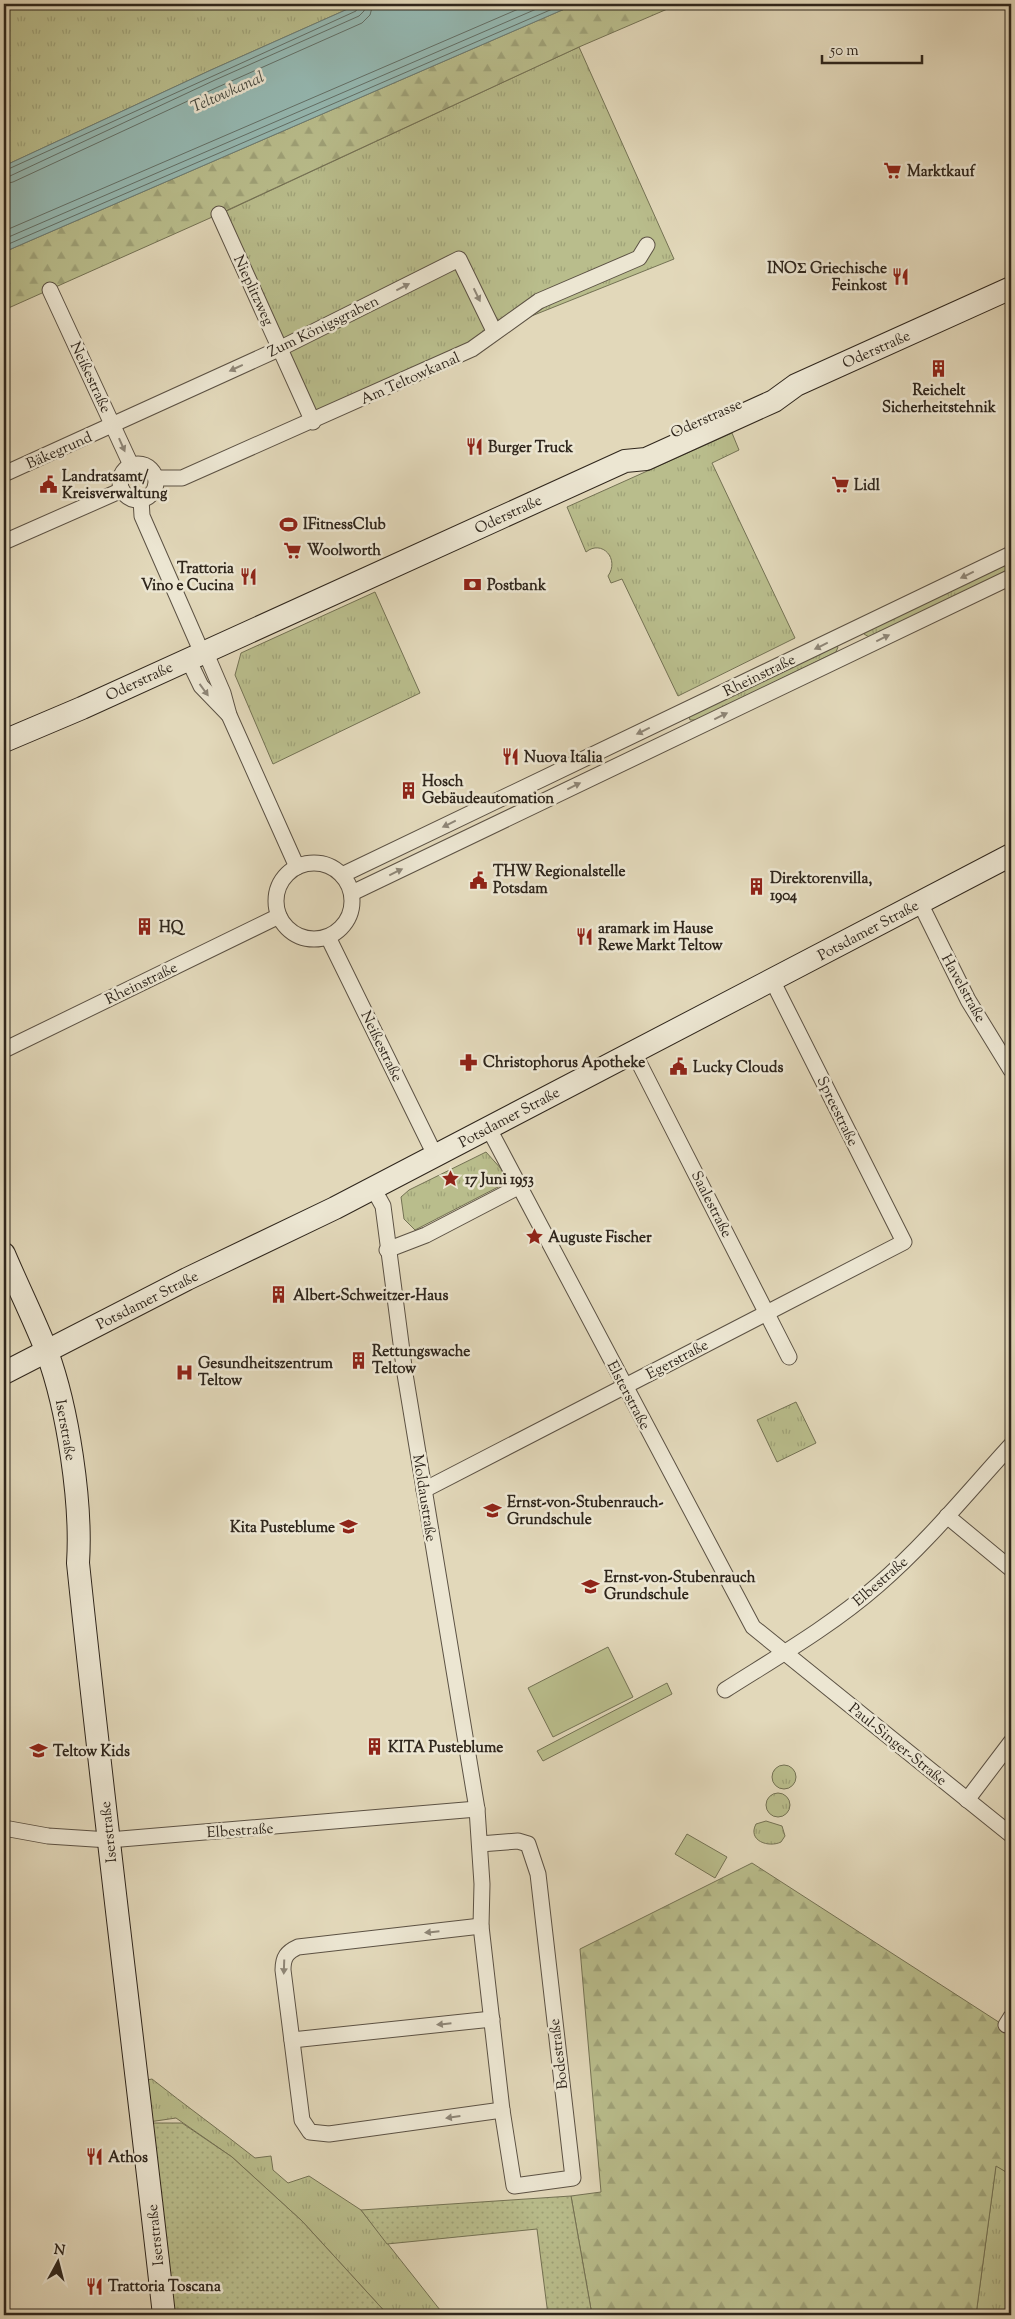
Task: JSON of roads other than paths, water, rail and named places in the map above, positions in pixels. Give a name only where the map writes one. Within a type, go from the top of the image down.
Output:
[{"type":"street","name":"Nieplitzweg","points":[[220,214],[313,422]]},
{"type":"street","name":"Am Teltowkanal","points":[[156,478],[182,478],[313,422],[472,349],[539,301],[640,258],[647,245]]},
{"type":"street","name":"Zum Königsgraben","points":[[113,425],[281,348],[459,259],[494,332]]},
{"type":"street","name":"Oderstraße","points":[[4,740],[625,461],[646,459],[774,401],[792,388],[1011,288]]},
{"type":"street","name":"Neißestraße","points":[[50,290],[131,465]]},
{"type":"street","name":"Bäkegrund","points":[[4,474],[113,425]]},
{"type":"street","points":[[131,465],[147,466],[156,478],[154,490],[141,500],[130,498],[122,490],[120,479],[126,468],[131,465]]},
{"type":"street","points":[[4,542],[122,490]]},
{"type":"street","points":[[141,500],[142,516],[198,654],[201,686],[228,715],[297,867]]},
{"type":"street","name":"Rheinstraße","points":[[342,875],[1011,554]]},
{"type":"street","name":"Rheinstraße","points":[[352,893],[1011,577]]},
{"type":"street","points":[[849,632],[858,650]]},
{"type":"street","points":[[668,719],[677,737]]},
{"type":"street","points":[[489,804],[498,823]]},
{"type":"street","name":"Potsdamer Straße","points":[[4,1373],[187,1279],[278,1237],[1011,855]]},
{"type":"street","points":[[316,863],[335,868],[342,875],[352,893],[353,904],[348,919],[338,932],[328,937],[311,939],[295,934],[283,923],[279,916],[276,897],[278,888],[289,872],[297,867],[316,863]]},
{"type":"street","name":"Havelstraße","points":[[920,903],[968,1000],[1011,1070]]},
{"type":"street","name":"Rheinstraße","points":[[4,1050],[279,916]]},
{"type":"street","name":"Neißestraße","points":[[328,937],[436,1155]]},
{"type":"street","name":"Spreestraße","points":[[772,980],[904,1242]]},
{"type":"street","name":"Saalestraße","points":[[633,1051],[788,1357]]},
{"type":"street","name":"Elsterstraße","points":[[488,1127],[624,1387],[753,1627],[784,1653]]},
{"type":"street","points":[[388,1250],[426,1235],[520,1186]]},
{"type":"street","name":"Moldaustraße","points":[[373,1188],[383,1206],[424,1490],[476,1810]]},
{"type":"street","name":"Egerstraße","points":[[424,1490],[904,1242]]},
{"type":"street","name":"Iserstraße","points":[[4,1254],[47,1352],[59,1392],[73,1471],[79,1544],[78,1563],[164,2315]]},
{"type":"street","name":"Elbestraße","points":[[725,1690],[784,1653],[878,1585],[947,1516],[1011,1445]]},
{"type":"street","points":[[947,1516],[1011,1569]]},
{"type":"street","name":"Paul-Singer-Straße","points":[[784,1653],[1011,1835]]},
{"type":"street","points":[[967,1800],[1011,1742]]},
{"type":"street","name":"Elbestraße","points":[[4,1828],[48,1836],[109,1840],[476,1810]]},
{"type":"street","name":"Bodestraße","points":[[476,1810],[482,1884],[481,1926],[502,2110],[514,2186],[573,2178],[538,1874],[528,1844],[518,1841],[480,1844]]},
{"type":"street","points":[[481,1926],[298,1947],[288,1952],[283,1962],[283,1970],[303,2124],[310,2132],[329,2134],[502,2110]]},
{"type":"street","points":[[292,2040],[492,2019]]},
{"type":"water","name":"Teltowkanal","points":[[359,4],[576,4],[4,252],[4,166]]},
{"type":"place","name":"Marktkauf","points":[[893,171]]},
{"type":"place","name":"INOΣ Griechische Feinkost","points":[[901,277]]},
{"type":"place","name":"Reichelt Sicherheitstehnik","points":[[939,369]]},
{"type":"place","name":"Burger Truck","points":[[474,447]]},
{"type":"place","name":"Landratsamt/ Kreisverwaltung","points":[[48,485]]},
{"type":"place","name":"Lidl","points":[[840,485]]},
{"type":"place","name":"IFitnessClub","points":[[289,524]]},
{"type":"place","name":"Woolworth","points":[[293,550]]},
{"type":"place","name":"Trattoria Vino e Cucina","points":[[248,577]]},
{"type":"place","name":"Postbank","points":[[473,585]]},
{"type":"place","name":"Nuova Italia","points":[[510,757]]},
{"type":"place","name":"Hosch Gebäudeautomation","points":[[408,790]]},
{"type":"place","name":"THW Regionalstelle Potsdam","points":[[479,880]]},
{"type":"place","name":"Direktorenvilla, 1904","points":[[756,887]]},
{"type":"place","name":"HQ","points":[[145,927]]},
{"type":"place","name":"aramark im Hause Rewe Markt Teltow","points":[[584,937]]},
{"type":"place","name":"Christophorus Apotheke","points":[[469,1062]]},
{"type":"place","name":"Lucky Clouds","points":[[679,1067]]},
{"type":"place","name":"17 Juni 1953","points":[[451,1179]]},
{"type":"place","name":"Auguste Fischer","points":[[534,1237]]},
{"type":"place","name":"Albert-Schweitzer-Haus","points":[[279,1295]]},
{"type":"place","name":"Rettungswache Teltow","points":[[358,1360]]},
{"type":"place","name":"Gesundheitszentrum Teltow","points":[[184,1372]]},
{"type":"place","name":"Ernst-von-Stubenrauch- Grundschule","points":[[493,1511]]},
{"type":"place","name":"Kita Pusteblume","points":[[349,1527]]},
{"type":"place","name":"Ernst-von-Stubenrauch Grundschule","points":[[590,1586]]},
{"type":"place","name":"KITA Pusteblume","points":[[374,1747]]},
{"type":"place","name":"Teltow Kids","points":[[39,1751]]},
{"type":"place","name":"Athos","points":[[94,2157]]},
{"type":"place","name":"Trattoria Toscana","points":[[94,2286]]}]
